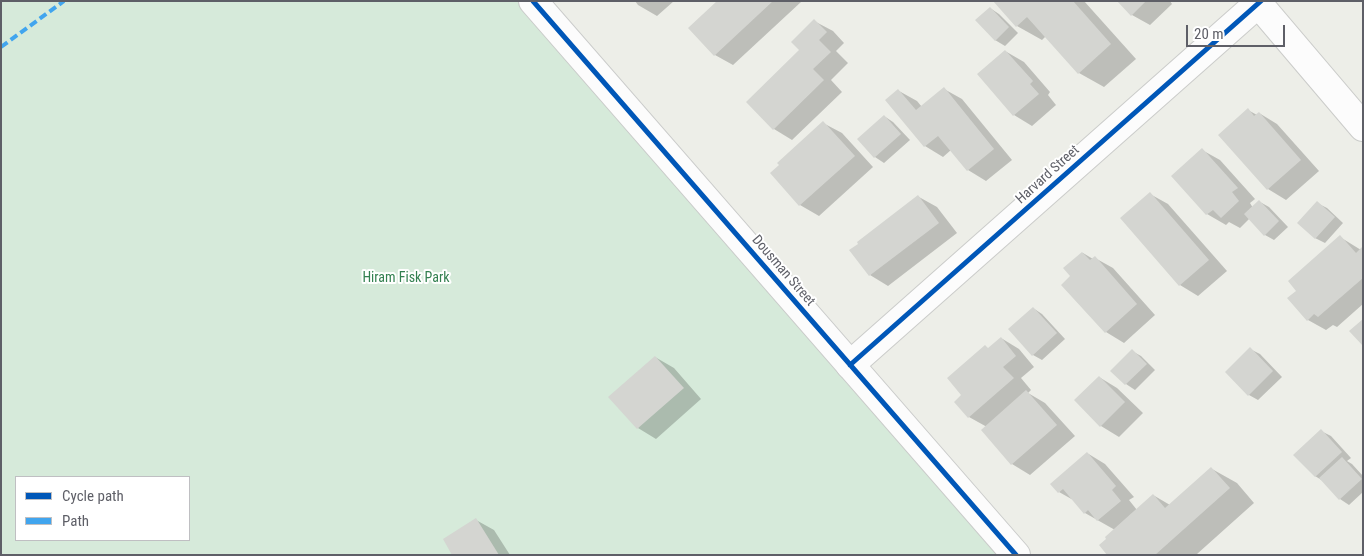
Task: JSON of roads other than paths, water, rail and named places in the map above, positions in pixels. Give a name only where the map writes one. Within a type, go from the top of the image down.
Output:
[{"type":"street","name":"Dousman Street","points":[[533,1],[1016,555]]},
{"type":"street","name":"Harvard Street","points":[[850,365],[1258,2]]},
{"type":"street","points":[[1258,2],[1363,127]]},
{"type":"park label","name":"Hiram Fisk Park","points":[[406,278]]}]
